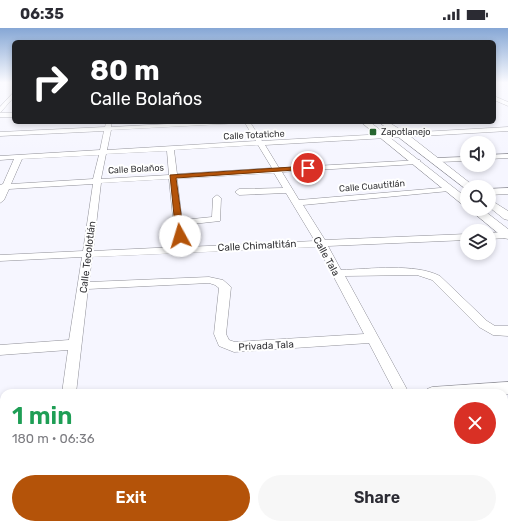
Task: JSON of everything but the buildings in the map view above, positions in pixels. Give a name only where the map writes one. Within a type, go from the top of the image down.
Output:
[{"type":"street","points":[[0,115],[12,114]]},
{"type":"street","points":[[0,134],[108,125],[153,124]]},
{"type":"street","name":"Calle Tala","points":[[247,124],[321,242],[400,389]]},
{"type":"street","points":[[368,124],[460,198]]},
{"type":"street","points":[[386,124],[404,135],[461,180]]},
{"type":"street","points":[[478,124],[489,130]]},
{"type":"street","name":"Calle Tecolotlán","points":[[69,389],[74,345],[84,286],[97,181],[108,125]]},
{"type":"street","name":"Calle Totatiche","points":[[0,158],[508,129]]},
{"type":"street","points":[[170,149],[181,249]]},
{"type":"street","points":[[496,157],[508,156]]},
{"type":"street","points":[[0,200],[3,186],[19,157]]},
{"type":"street","points":[[436,160],[460,159]]},
{"type":"street","name":"Calle Bolaños","points":[[3,186],[417,162]]},
{"type":"street","name":"Calle Cuautitlán","points":[[296,203],[449,189]]},
{"type":"street","points":[[239,192],[288,190]]},
{"type":"street","points":[[496,192],[508,191]]},
{"type":"street","points":[[178,223],[217,219],[217,198]]},
{"type":"street","points":[[496,208],[508,217]]},
{"type":"street","points":[[484,216],[508,235]]},
{"type":"street","points":[[496,236],[508,235]]},
{"type":"street","name":"Calle Chimaltitán","points":[[0,258],[321,242],[460,237]]},
{"type":"street","points":[[337,273],[417,272],[428,274],[436,278],[483,324],[493,330],[508,331]]},
{"type":"street","name":"Privada Tala","points":[[84,286],[209,280],[219,282],[224,287],[220,334],[224,343],[234,347],[372,338]]},
{"type":"street","points":[[0,350],[74,345]]},
{"type":"street","points":[[493,389],[508,388]]},
{"type":"place","name":"Zapotlanejo","points":[[373,132]]},
{"type":"route","points":[[180,236],[173,176],[308,168]]}]
